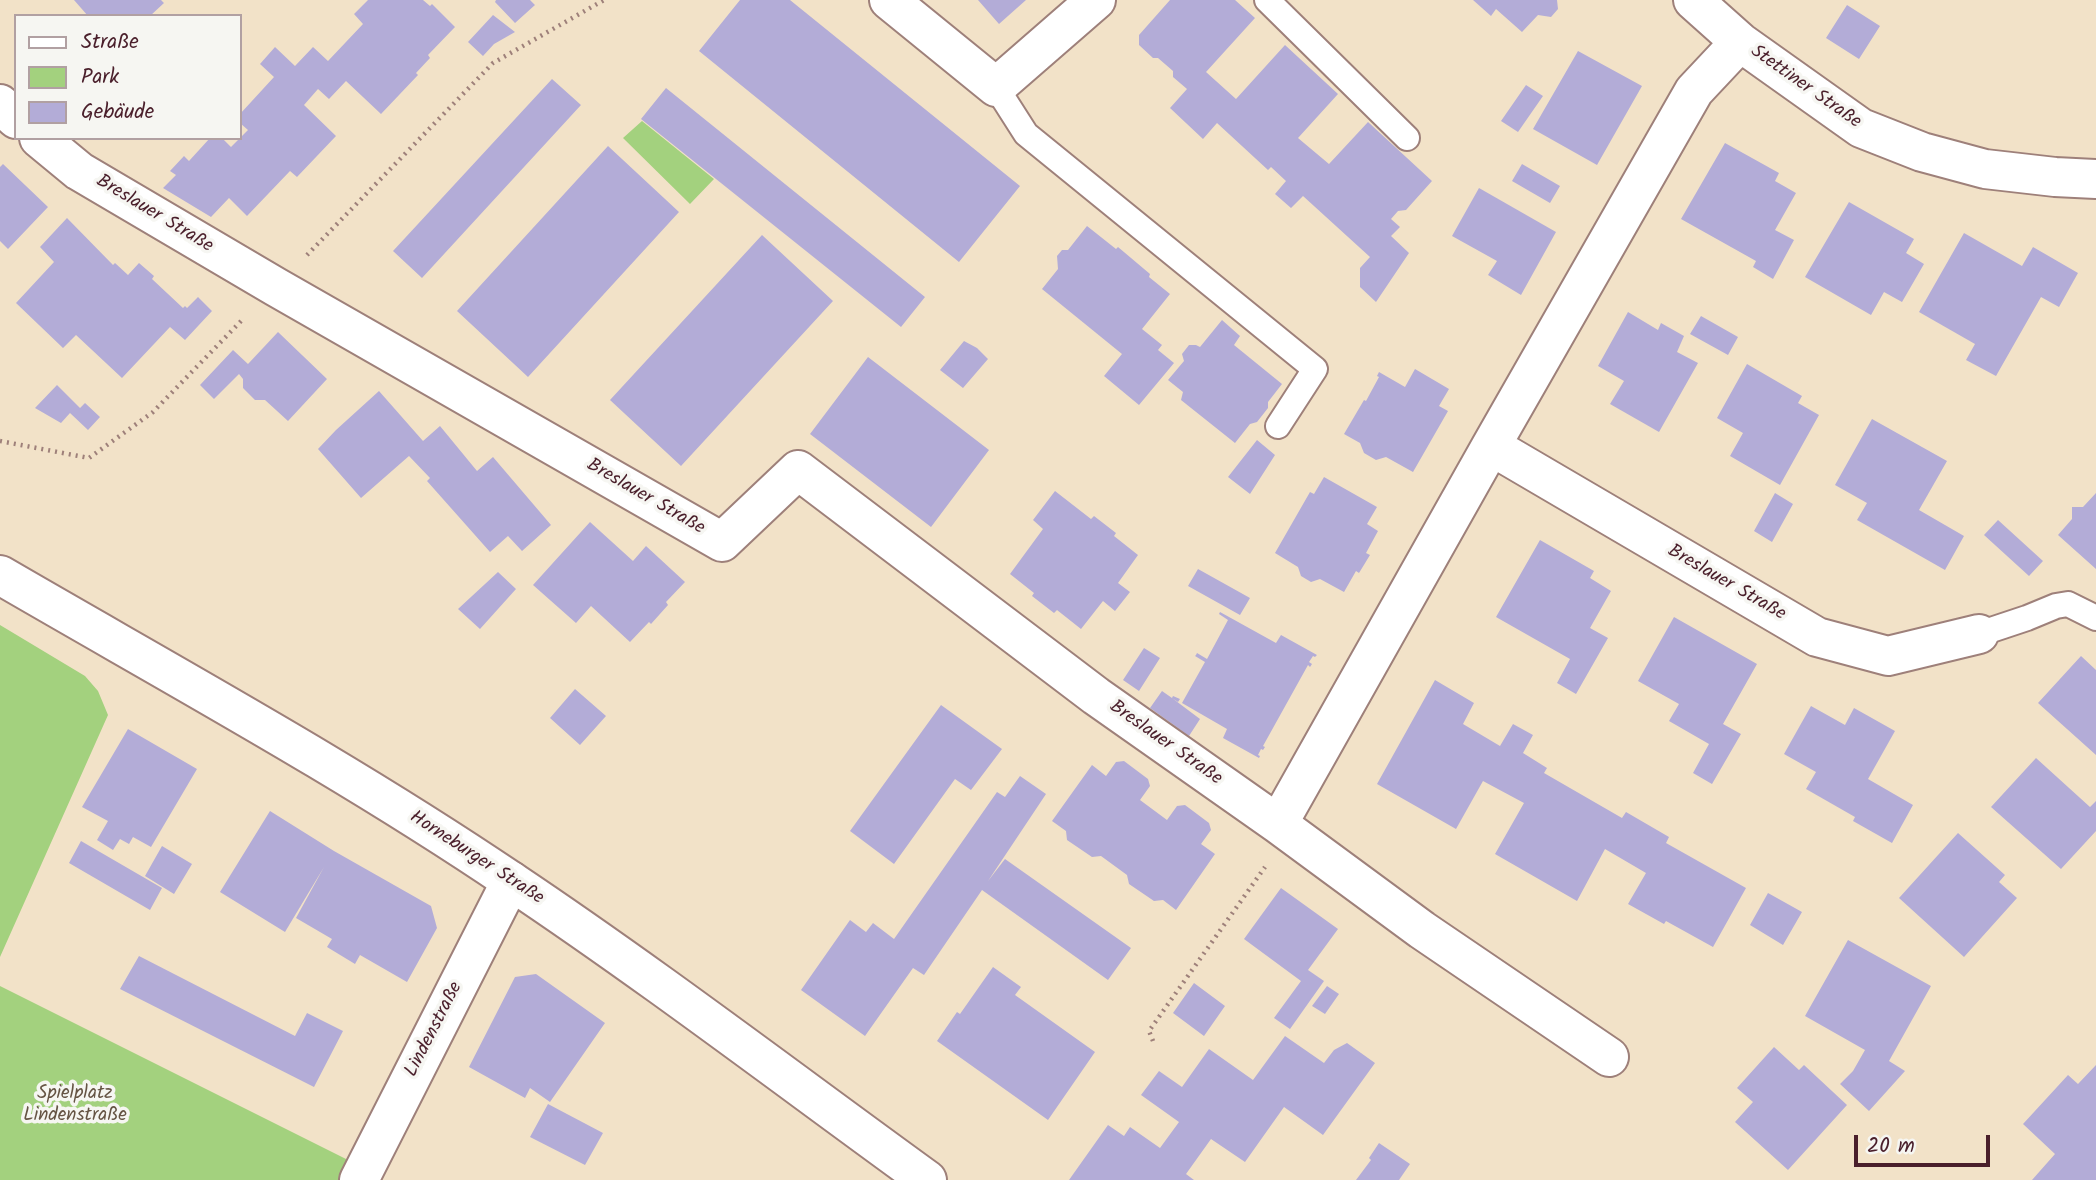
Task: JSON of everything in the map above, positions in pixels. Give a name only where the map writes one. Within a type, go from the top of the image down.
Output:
[{"type":"street","points":[[889,0],[996,87],[1096,0]]},
{"type":"street","name":"Stettiner Straße","points":[[1693,0],[1740,42],[1861,128],[1922,152],[1985,169],[2096,179]]},
{"type":"street","points":[[1284,829],[1490,446],[1695,91],[1740,42]]},
{"type":"street","points":[[0,104],[14,117]]},
{"type":"street","name":"Breslauer Straße","points":[[41,140],[79,171],[722,542],[798,470],[1096,696],[1422,930],[1609,1057]]},
{"type":"street","name":"Breslauer Straße","points":[[1490,446],[1818,637],[1888,656],[1979,634]]},
{"type":"street","name":"Horneburger Straße","points":[[0,575],[350,777],[511,881],[683,1002],[927,1180]]},
{"type":"street","name":"Lindenstraße","points":[[359,1180],[511,881]]},
{"type":"lane","points":[[1267,0],[1407,138]]},
{"type":"lane","points":[[996,87],[1026,134],[1315,369],[1278,426]]},
{"type":"lane","points":[[1979,634],[2068,604],[2096,618]]},
{"type":"path","points":[[0,441],[89,458],[153,412],[493,63],[604,0]]},
{"type":"path","points":[[1153,1041],[1149,1031],[1284,829]]},
{"type":"green space","points":[[642,121],[714,179],[690,204],[623,138]]},
{"type":"green space","points":[[0,625],[85,676],[98,691],[108,715],[0,957]]},
{"type":"green space","name":"Spielplatz Lindenstraße","points":[[0,986],[354,1163],[346,1180],[0,1180]]},
{"type":"building","points":[[74,0],[161,0],[164,3],[152,14],[86,14]]},
{"type":"building","points":[[368,0],[423,0],[430,6],[432,4],[455,27],[428,55],[430,58],[416,73],[418,75],[381,114],[346,81],[329,99],[318,89],[304,105],[336,136],[297,177],[290,171],[247,216],[229,198],[211,217],[163,188],[176,175],[170,171],[184,156],[189,161],[208,140],[224,140],[231,147],[238,140],[242,140],[248,130],[242,125],[242,112],[274,77],[260,64],[275,47],[295,66],[313,47],[328,61],[363,24],[354,14]]},
{"type":"building","points":[[496,0],[530,0],[535,5],[515,23]]},
{"type":"building","points":[[740,0],[790,0],[1020,186],[959,262],[699,51]]},
{"type":"building","points":[[978,0],[1026,0],[999,24]]},
{"type":"building","points":[[1170,0],[1235,0],[1255,18],[1206,72],[1236,99],[1285,45],[1338,94],[1298,138],[1329,164],[1368,122],[1432,181],[1406,210],[1398,211],[1391,219],[1400,227],[1391,236],[1409,253],[1376,302],[1360,287],[1360,268],[1370,257],[1303,196],[1291,208],[1275,194],[1286,181],[1271,167],[1268,170],[1217,123],[1203,139],[1170,108],[1187,89],[1173,77],[1173,71],[1139,45],[1139,35]]},
{"type":"building","points":[[1473,0],[1557,0],[1558,9],[1551,17],[1538,15],[1522,32],[1496,9],[1491,16]]},
{"type":"building","points":[[1847,5],[1880,26],[1859,59],[1826,38]]},
{"type":"building","points":[[493,15],[515,32],[494,44],[483,56],[468,42]]},
{"type":"building","points":[[1578,51],[1642,86],[1597,165],[1533,129]]},
{"type":"building","points":[[552,79],[581,105],[422,278],[393,251]]},
{"type":"building","points":[[1526,85],[1543,96],[1518,132],[1501,121]]},
{"type":"building","points":[[666,88],[925,297],[901,327],[641,119]]},
{"type":"building","points":[[1725,143],[1779,173],[1775,181],[1796,193],[1775,230],[1794,240],[1773,279],[1753,267],[1756,261],[1681,219]]},
{"type":"building","points":[[608,146],[679,212],[528,377],[457,311]]},
{"type":"building","points":[[3,164],[48,207],[8,249],[0,241],[0,167]]},
{"type":"building","points":[[1522,164],[1560,186],[1550,203],[1512,181]]},
{"type":"building","points":[[1479,188],[1556,232],[1521,295],[1488,275],[1497,261],[1452,236]]},
{"type":"building","points":[[1849,202],[1914,239],[1906,253],[1924,264],[1902,302],[1884,292],[1871,315],[1805,277]]},
{"type":"building","points":[[67,218],[113,265],[115,263],[128,275],[139,263],[183,308],[187,308],[198,297],[212,311],[185,340],[170,327],[122,378],[76,335],[63,348],[16,303],[54,262],[40,247]]},
{"type":"building","points":[[1087,226],[1116,249],[1118,247],[1170,294],[1142,329],[1162,345],[1158,350],[1174,363],[1139,405],[1104,376],[1122,354],[1042,289],[1058,269],[1057,256],[1062,250],[1068,250]]},
{"type":"building","points":[[1964,233],[2022,266],[2033,247],[2078,273],[2059,307],[2041,297],[1996,376],[1966,360],[1975,344],[1919,312]]},
{"type":"building","points":[[762,235],[833,301],[681,466],[610,400]]},
{"type":"building","points":[[1628,312],[1658,330],[1661,323],[1684,336],[1677,352],[1698,363],[1659,432],[1610,404],[1624,381],[1598,366]]},
{"type":"building","points":[[1701,316],[1738,337],[1728,355],[1690,334]]},
{"type":"building","points":[[1222,320],[1240,336],[1234,345],[1282,384],[1257,422],[1250,424],[1235,443],[1181,400],[1183,392],[1168,380],[1184,361],[1182,354],[1189,345],[1200,347]]},
{"type":"building","points":[[278,332],[327,379],[288,421],[265,400],[255,400],[243,388],[243,379],[239,374],[214,399],[200,385],[233,350],[248,364]]},
{"type":"building","points":[[964,341],[977,348],[988,359],[963,388],[940,370]]},
{"type":"building","points":[[868,357],[989,450],[931,527],[810,434]]},
{"type":"building","points":[[1747,364],[1802,396],[1798,403],[1819,415],[1780,485],[1730,456],[1743,433],[1717,418]]},
{"type":"building","points":[[1415,369],[1449,389],[1439,406],[1448,411],[1413,472],[1386,457],[1376,460],[1364,453],[1360,443],[1344,434],[1364,400],[1366,401],[1379,372],[1405,387]]},
{"type":"building","points":[[57,385],[80,408],[85,403],[100,417],[88,430],[70,413],[61,423],[35,408]]},
{"type":"building","points":[[379,391],[423,441],[440,426],[477,471],[493,457],[551,525],[522,551],[508,536],[490,552],[427,481],[430,478],[409,456],[361,498],[318,449]]},
{"type":"building","points":[[1872,419],[1947,461],[1919,510],[1964,536],[1945,570],[1857,520],[1867,503],[1835,485]]},
{"type":"building","points":[[1257,440],[1275,455],[1250,494],[1228,477]]},
{"type":"building","points":[[1324,477],[1377,507],[1367,524],[1378,531],[1366,553],[1370,555],[1359,573],[1356,571],[1344,592],[1320,579],[1311,582],[1301,576],[1298,567],[1275,553],[1310,492],[1314,494]]},
{"type":"building","points":[[1055,491],[1091,519],[1094,516],[1138,555],[1118,583],[1130,592],[1115,611],[1103,601],[1081,629],[1057,610],[1054,613],[1032,596],[1034,593],[1010,574],[1043,529],[1033,520]]},
{"type":"building","points":[[1775,493],[1793,504],[1772,542],[1754,531]]},
{"type":"building","points":[[2096,493],[2096,569],[2058,535],[2072,519],[2072,507],[2083,507]]},
{"type":"building","points":[[1998,520],[2043,561],[2029,576],[1984,535]]},
{"type":"building","points":[[590,522],[633,561],[646,546],[685,582],[666,602],[668,605],[651,624],[649,622],[630,642],[591,606],[576,623],[533,585]]},
{"type":"building","points":[[1540,540],[1594,571],[1590,578],[1611,591],[1590,628],[1608,638],[1576,694],[1557,683],[1570,659],[1496,617]]},
{"type":"building","points":[[1198,569],[1250,598],[1240,615],[1188,586]]},
{"type":"building","points":[[498,572],[516,589],[480,629],[458,609]]},
{"type":"building","points":[[1220,612],[1276,643],[1281,635],[1317,655],[1309,662],[1312,664],[1310,667],[1308,665],[1263,746],[1265,747],[1261,749],[1259,758],[1223,738],[1227,729],[1182,703],[1205,662],[1195,656],[1197,653],[1207,659],[1228,620],[1219,614]]},
{"type":"building","points":[[1674,617],[1757,664],[1723,724],[1741,734],[1712,784],[1693,773],[1709,744],[1669,721],[1679,704],[1638,681]]},
{"type":"building","points":[[1144,648],[1160,658],[1139,691],[1123,680]]},
{"type":"building","points":[[2081,656],[2096,670],[2096,755],[2038,703]]},
{"type":"building","points":[[1435,680],[1474,703],[1463,724],[1500,746],[1513,724],[1533,735],[1523,753],[1547,768],[1544,773],[1622,818],[1626,812],[1669,837],[1666,843],[1746,888],[1713,947],[1628,904],[1646,873],[1605,849],[1577,901],[1495,854],[1524,803],[1483,781],[1456,829],[1377,784]]},
{"type":"building","points":[[575,689],[606,716],[580,745],[550,718]]},
{"type":"building","points":[[1162,691],[1200,719],[1189,736],[1150,708]]},
{"type":"building","points":[[941,705],[1002,749],[971,790],[955,779],[894,864],[850,831]]},
{"type":"building","points":[[1811,706],[1845,725],[1854,708],[1895,731],[1868,779],[1913,805],[1892,843],[1853,821],[1855,817],[1806,789],[1816,772],[1784,754]]},
{"type":"building","points":[[128,729],[197,769],[151,847],[133,837],[129,844],[120,839],[113,850],[97,840],[108,821],[82,807]]},
{"type":"building","points":[[2036,758],[2090,807],[2096,801],[2096,831],[2061,869],[1991,807]]},
{"type":"building","points":[[1124,761],[1148,779],[1150,786],[1140,800],[1167,820],[1177,806],[1185,805],[1209,823],[1211,830],[1201,844],[1215,854],[1176,910],[1163,900],[1154,901],[1129,884],[1127,875],[1101,856],[1092,857],[1067,840],[1066,831],[1052,821],[1092,765],[1106,776],[1116,762]]},
{"type":"building","points":[[1020,776],[1046,794],[988,881],[1005,859],[1131,948],[1108,980],[982,890],[924,975],[913,968],[865,1036],[801,990],[850,920],[866,932],[873,923],[894,939],[997,792],[1005,797]]},
{"type":"building","points":[[270,811],[431,906],[437,928],[407,982],[360,955],[355,964],[327,947],[332,939],[296,918],[324,867],[285,932],[220,892]]},
{"type":"building","points":[[1958,833],[2005,875],[1999,882],[2017,898],[1964,957],[1899,898]]},
{"type":"building","points":[[81,841],[162,888],[150,910],[69,863]]},
{"type":"building","points":[[162,846],[192,864],[174,894],[145,876]]},
{"type":"building","points":[[1281,888],[1338,929],[1308,970],[1324,981],[1290,1029],[1274,1018],[1301,981],[1244,939]]},
{"type":"building","points":[[1768,893],[1802,912],[1783,945],[1750,925]]},
{"type":"building","points":[[1848,940],[1931,986],[1889,1061],[1905,1071],[1869,1111],[1840,1084],[1853,1071],[1865,1050],[1805,1016]]},
{"type":"building","points":[[139,956],[295,1036],[307,1013],[343,1031],[314,1087],[120,989]]},
{"type":"building","points":[[993,967],[1021,987],[1015,995],[1095,1052],[1048,1120],[937,1041]]},
{"type":"building","points":[[536,974],[605,1023],[550,1102],[530,1088],[525,1098],[469,1067],[515,977]]},
{"type":"building","points":[[1194,983],[1225,1006],[1204,1036],[1173,1013]]},
{"type":"building","points":[[1327,986],[1339,994],[1325,1014],[1312,1006]]},
{"type":"building","points":[[1285,1036],[1324,1063],[1334,1050],[1347,1043],[1375,1063],[1323,1135],[1284,1107],[1245,1162],[1211,1139],[1186,1174],[1194,1180],[1069,1180],[1108,1125],[1124,1136],[1130,1127],[1160,1148],[1179,1122],[1141,1095],[1159,1071],[1182,1087],[1209,1049],[1253,1080]]},
{"type":"building","points":[[1774,1047],[1799,1070],[1804,1065],[1847,1105],[1788,1170],[1735,1122],[1753,1102],[1737,1088]]},
{"type":"building","points":[[2096,1065],[2096,1180],[2032,1180],[2055,1154],[2023,1124],[2068,1075],[2078,1084]]},
{"type":"building","points":[[548,1104],[603,1133],[585,1165],[530,1137]]},
{"type":"building","points":[[1379,1143],[1410,1164],[1399,1180],[1356,1180],[1371,1160],[1369,1158]]}]
